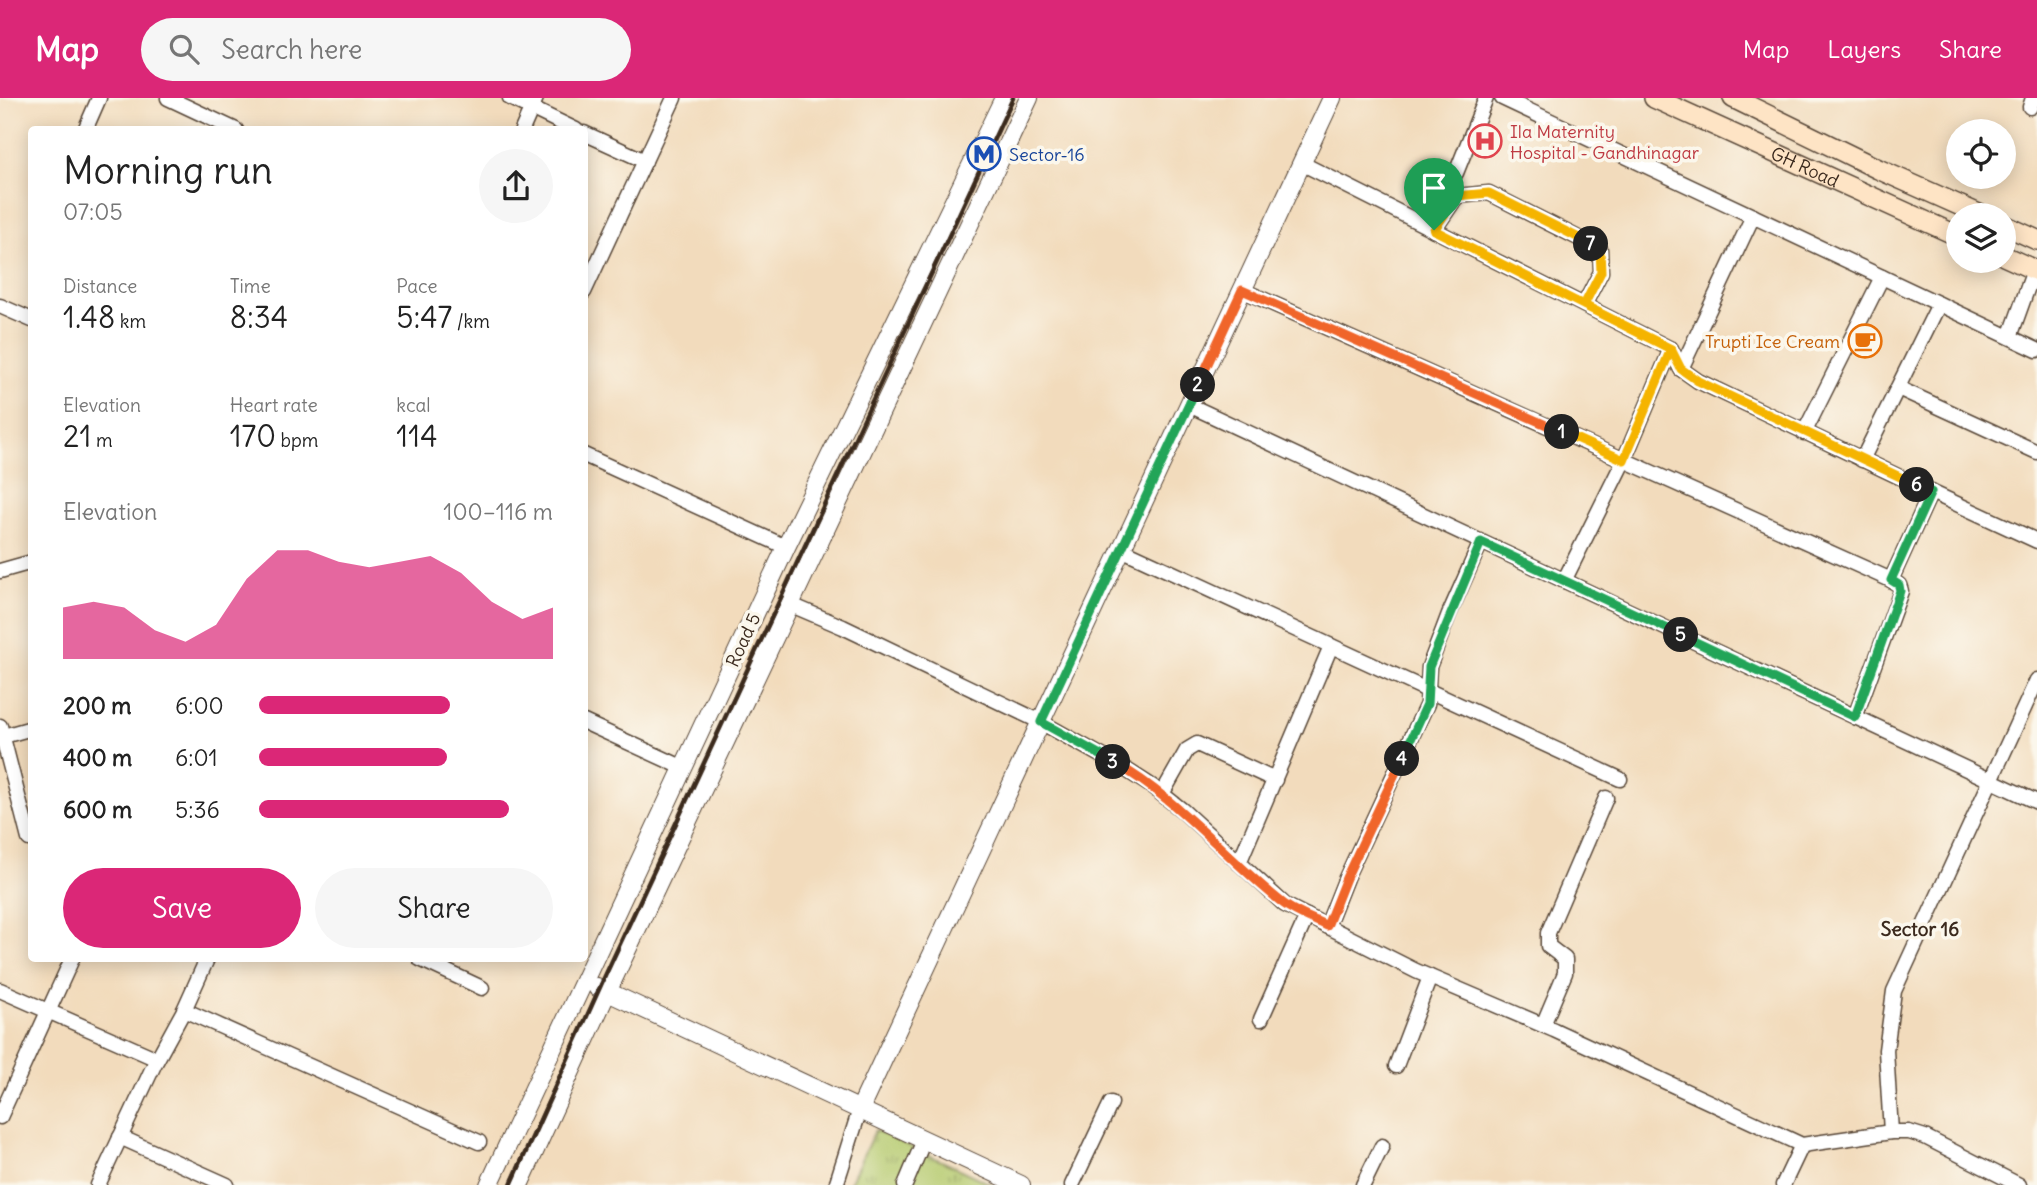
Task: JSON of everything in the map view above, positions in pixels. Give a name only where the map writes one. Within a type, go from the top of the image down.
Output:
[{"type":"main road","name":"GH Road","points":[[1654,98],[1946,231]]},
{"type":"main road","name":"GH Road","points":[[1732,98],[1954,203]]},
{"type":"main road","points":[[2016,230],[2037,240]]},
{"type":"main road","points":[[2016,261],[2035,270]]},
{"type":"street","points":[[87,126],[99,98]]},
{"type":"street","points":[[168,98],[228,126]]},
{"type":"street","points":[[510,98],[534,103],[570,126]]},
{"type":"street","points":[[588,283],[674,98]]},
{"type":"street","name":"Road 5","points":[[489,1185],[786,547],[1004,98]]},
{"type":"street","name":"Road 5","points":[[519,1185],[607,992],[1028,98]]},
{"type":"street","points":[[836,1185],[860,1110],[1332,98]]},
{"type":"street","points":[[1456,173],[1486,98]]},
{"type":"street","points":[[1502,98],[2037,350]]},
{"type":"street","points":[[524,126],[534,103]]},
{"type":"street","points":[[588,135],[645,161]]},
{"type":"street","points":[[1301,163],[1671,349],[1681,369],[1698,381],[2037,541]]},
{"type":"street","points":[[1434,230],[1457,196],[1489,193],[1600,249],[1601,272],[1584,305]]},
{"type":"street","points":[[1681,369],[1753,216]]},
{"type":"street","points":[[2010,337],[2035,270]]},
{"type":"street","points":[[1804,433],[1882,277]]},
{"type":"street","points":[[1242,290],[1899,585],[1900,591],[1855,717]]},
{"type":"street","points":[[1862,460],[1939,304]]},
{"type":"street","points":[[0,306],[28,318]]},
{"type":"street","points":[[1564,580],[1624,460],[1671,349]]},
{"type":"street","points":[[1898,388],[2037,452]]},
{"type":"street","points":[[1189,405],[2037,802]]},
{"type":"street","points":[[588,457],[786,547]]},
{"type":"street","points":[[1891,580],[1931,492]]},
{"type":"street","points":[[1327,926],[1346,878],[1427,704],[1429,667],[1481,542]]},
{"type":"street","points":[[1121,549],[1620,779]]},
{"type":"street","points":[[0,571],[28,563]]},
{"type":"street","points":[[789,604],[1041,722],[1125,769],[1162,794],[1286,905],[1430,977],[1543,1025],[1802,1145],[1891,1132],[1909,1132],[1925,1137],[2019,1185]]},
{"type":"street","points":[[1239,863],[1331,646]]},
{"type":"street","points":[[1891,1132],[1886,1050],[1894,991],[2037,680]]},
{"type":"street","points":[[588,724],[684,768]]},
{"type":"street","points":[[28,729],[1,733],[28,835]]},
{"type":"street","points":[[1162,794],[1187,750],[1197,744],[1275,780]]},
{"type":"street","points":[[1543,1025],[1566,966],[1565,959],[1548,946],[1548,933],[1606,798]]},
{"type":"street","points":[[1261,1019],[1307,916]]},
{"type":"street","points":[[0,1117],[71,962]]},
{"type":"street","points":[[98,1185],[206,962]]},
{"type":"street","points":[[426,962],[482,988]]},
{"type":"street","points":[[1396,1066],[1430,977]]},
{"type":"street","points":[[585,980],[1021,1185]]},
{"type":"street","points":[[0,989],[157,1059]]},
{"type":"street","points":[[184,1010],[479,1142]]},
{"type":"street","points":[[1072,1185],[1111,1103]]},
{"type":"street","points":[[120,1137],[227,1185]]},
{"type":"street","points":[[905,1185],[924,1140]]},
{"type":"street","points":[[1783,1185],[1802,1145]]},
{"type":"street","points":[[1363,1185],[1382,1146]]},
{"type":"green space","points":[[875,1130],[993,1185],[849,1185]]},
{"type":"railway","points":[[511,1185],[605,976],[1013,98]]},
{"type":"place","name":"Ila Maternity Hospital - Gandhinagar","points":[[1485,141]]},
{"type":"place","name":"Sector-16","points":[[984,154]]},
{"type":"place","name":"Trupti Ice Cream","points":[[1865,341]]},
{"type":"district","name":"Sector 16","points":[[1920,929]]},
{"type":"route","points":[[1434,230],[1457,196],[1489,193],[1600,249],[1601,272],[1584,305],[1671,349],[1681,369],[1698,381],[1931,492],[1891,580],[1899,585],[1900,591],[1855,717],[1481,542],[1429,667],[1427,704],[1346,878],[1327,926],[1286,905],[1153,787],[1041,722],[1242,290],[1624,460],[1671,349],[1434,230]]}]
